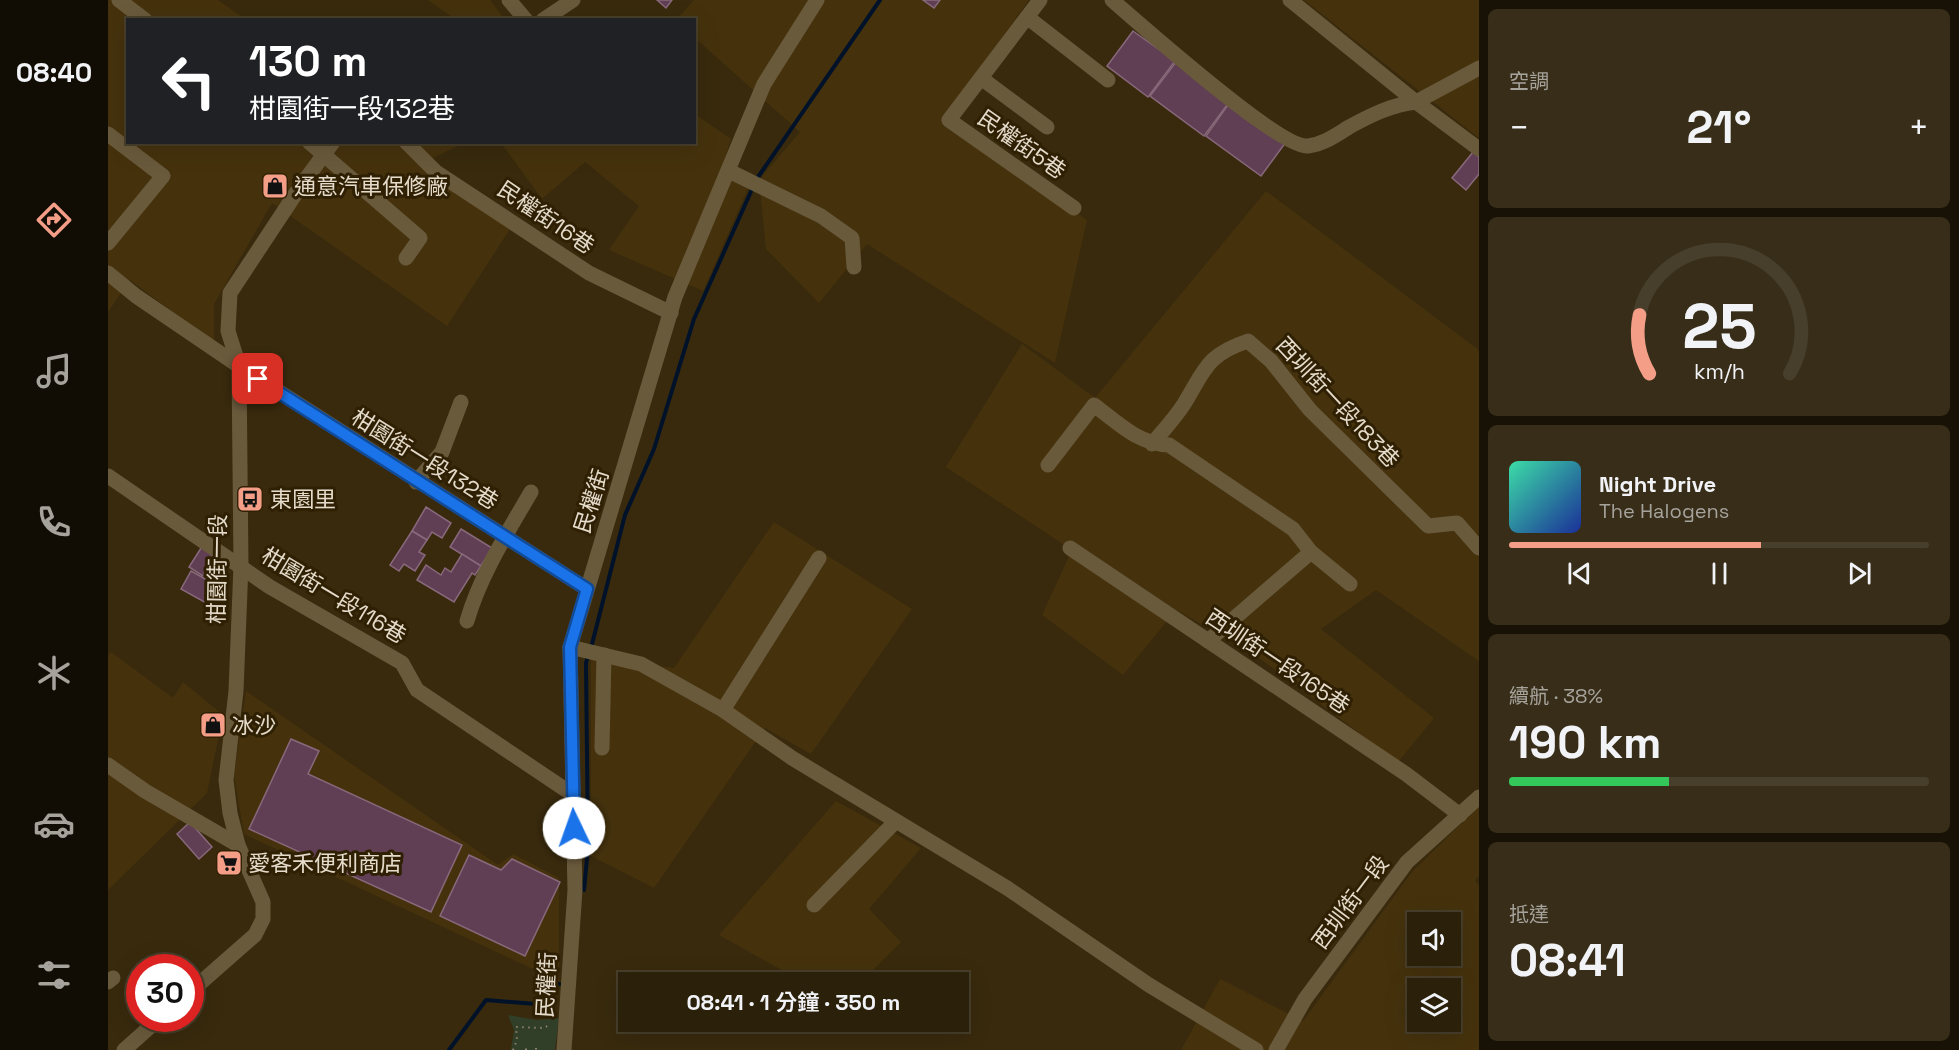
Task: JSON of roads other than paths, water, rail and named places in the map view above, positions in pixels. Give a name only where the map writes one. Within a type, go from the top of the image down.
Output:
[{"type":"street","points":[[119,0],[142,18]]},
{"type":"street","points":[[509,0],[524,18]]},
{"type":"street","points":[[546,18],[573,0]]},
{"type":"street","name":"民權街","points":[[564,1050],[575,890],[570,647],[671,313],[764,84],[817,0]]},
{"type":"street","name":"民權街5巷","points":[[1040,0],[949,120],[1074,208]]},
{"type":"street","points":[[1112,0],[1256,118],[1295,144],[1306,146],[1323,142],[1377,112],[1416,102],[1479,68]]},
{"type":"street","points":[[1290,0],[1416,102],[1479,149]]},
{"type":"street","points":[[1027,17],[1108,80]]},
{"type":"street","points":[[981,78],[1047,127]]},
{"type":"street","points":[[108,134],[163,176],[108,243]]},
{"type":"street","name":"民權街16巷","points":[[408,144],[436,172],[590,273],[671,313]]},
{"type":"street","points":[[328,148],[420,238],[406,258]]},
{"type":"street","name":"柑園街一段","points":[[204,980],[255,935],[263,919],[263,902],[238,845],[230,813],[226,780],[236,691],[241,565],[239,366],[228,331],[230,293],[328,148]]},
{"type":"street","points":[[729,171],[821,216],[852,238],[854,267]]},
{"type":"street","name":"柑園街一段132巷","points":[[108,273],[136,296],[239,366],[416,482],[587,589]]},
{"type":"street","name":"西圳街一段183巷","points":[[1152,444],[1183,404],[1199,374],[1226,349],[1248,341],[1271,361],[1310,410],[1428,526],[1457,523],[1479,548]]},
{"type":"street","points":[[416,482],[442,453],[461,402]]},
{"type":"street","points":[[1048,465],[1094,405],[1137,438],[1152,444],[1168,445],[1293,529],[1311,552],[1350,584]]},
{"type":"street","name":"柑園街一段116巷","points":[[108,476],[241,565],[270,588],[402,663],[417,690],[572,794]]},
{"type":"street","points":[[467,621],[471,606],[505,536],[531,492]]},
{"type":"street","name":"西圳街一段165巷","points":[[1070,548],[1406,774],[1460,815]]},
{"type":"street","points":[[1208,641],[1311,552]]},
{"type":"street","points":[[723,710],[819,558]]},
{"type":"street","points":[[570,647],[641,664],[723,710],[792,758],[1007,888],[1149,985],[1256,1050]]},
{"type":"street","points":[[602,748],[604,655]]},
{"type":"street","points":[[108,765],[145,791],[238,845]]},
{"type":"street","name":"西圳街一段","points":[[1276,1050],[1305,999],[1407,862],[1479,797]]},
{"type":"street","points":[[814,905],[896,821]]},
{"type":"street","points":[[124,1050],[144,1032]]},
{"type":"waterway","points":[[756,180],[880,0]]},
{"type":"waterway","points":[[591,648],[625,515],[654,449],[694,319],[753,187]]},
{"type":"waterway","points":[[584,890],[588,848],[586,663],[588,655]]},
{"type":"waterway","points":[[449,1050],[486,1000],[536,1004],[547,990],[559,984]]},
{"type":"place","name":"通意汽車保修廠","points":[[275,186]]},
{"type":"place","name":"東園里","points":[[250,499]]},
{"type":"place","name":"冰沙","points":[[213,725]]},
{"type":"place","name":"愛客禾便利商店","points":[[229,863]]}]
